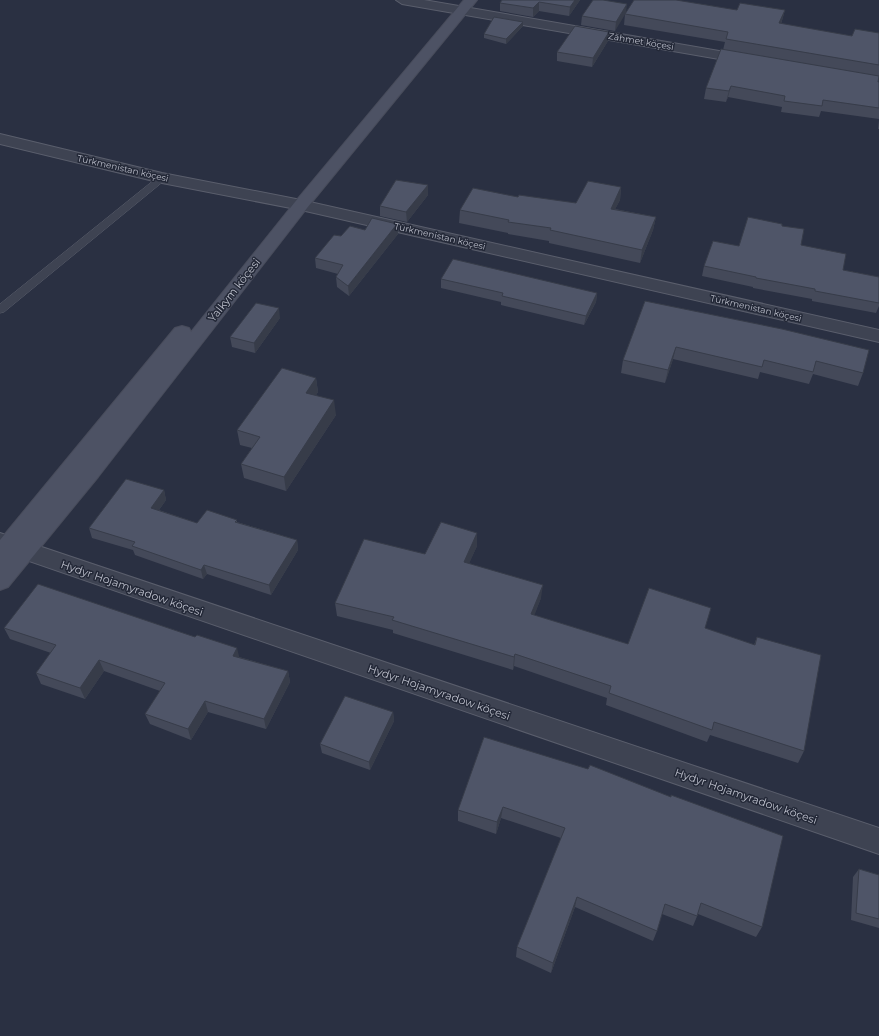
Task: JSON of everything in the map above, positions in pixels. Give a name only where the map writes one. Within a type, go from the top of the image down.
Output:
[{"type":"main road","name":"Ýalkym köçesi","points":[[0,581],[8,549],[92,472],[295,204],[462,5]]},
{"type":"street","name":"Zähmet köçesi","points":[[402,0],[462,5],[761,62]]},
{"type":"street","name":"Türkmenistan köçesi","points":[[0,139],[162,178],[295,204],[879,336]]},
{"type":"street","name":"Hydyr Hojamyradow köçesi","points":[[8,549],[879,841]]},
{"type":"lane","points":[[0,310],[162,178]]},
{"type":"building","points":[[502,0],[575,0],[570,7],[539,2],[533,8],[500,3]]},
{"type":"building","points":[[593,0],[627,4],[616,22],[582,16]]},
{"type":"building","points":[[634,0],[676,0],[737,10],[740,3],[785,10],[779,23],[852,36],[855,29],[879,33],[879,65],[726,39],[728,32],[625,14]]},
{"type":"building","points":[[494,17],[523,22],[506,39],[484,34]]},
{"type":"building","points":[[575,26],[609,32],[593,58],[557,52]]},
{"type":"building","points":[[721,49],[879,76],[879,108],[823,100],[822,106],[784,101],[785,96],[731,86],[729,91],[706,88]]},
{"type":"building","points":[[396,180],[428,185],[406,212],[380,206]]},
{"type":"building","points":[[588,181],[621,187],[611,209],[656,217],[642,250],[550,230],[551,228],[508,222],[509,220],[460,210],[473,188],[518,197],[519,195],[576,203]]},
{"type":"building","points":[[748,217],[782,224],[782,226],[804,229],[801,245],[846,254],[843,270],[879,277],[879,303],[815,291],[815,289],[704,266],[713,241],[739,246]]},
{"type":"building","points":[[372,218],[397,224],[348,286],[336,277],[343,265],[315,258],[334,235],[341,236],[350,226],[365,230]]},
{"type":"building","points":[[453,259],[597,293],[586,316],[502,296],[503,293],[441,279]]},
{"type":"building","points":[[645,301],[782,329],[869,350],[863,373],[816,361],[813,372],[764,360],[762,367],[676,347],[668,370],[623,360]]},
{"type":"building","points":[[256,303],[279,308],[254,343],[230,337]]},
{"type":"building","points":[[282,368],[316,378],[306,393],[334,400],[284,477],[241,464],[260,437],[237,430]]},
{"type":"building","points":[[126,479],[164,490],[151,508],[197,523],[207,510],[237,520],[235,522],[297,540],[269,585],[204,565],[201,570],[132,546],[135,542],[89,528]]},
{"type":"building","points":[[441,522],[477,533],[464,562],[543,585],[531,614],[628,644],[649,588],[711,608],[705,628],[755,645],[757,637],[821,655],[804,751],[714,722],[712,730],[609,693],[611,686],[515,654],[514,657],[392,620],[394,617],[335,603],[364,539],[425,554]]},
{"type":"building","points":[[38,584],[195,637],[197,635],[237,648],[233,656],[288,671],[264,719],[205,701],[188,729],[145,714],[165,683],[99,660],[80,688],[36,673],[56,645],[4,628]]},
{"type":"building","points":[[345,696],[393,712],[369,762],[320,744]]},
{"type":"building","points":[[484,737],[588,769],[590,765],[671,797],[671,795],[783,836],[762,927],[701,903],[697,916],[665,904],[657,931],[577,897],[553,963],[517,947],[565,828],[503,807],[497,822],[458,810]]},
{"type":"building","points":[[859,869],[879,875],[879,919],[856,913]]}]
